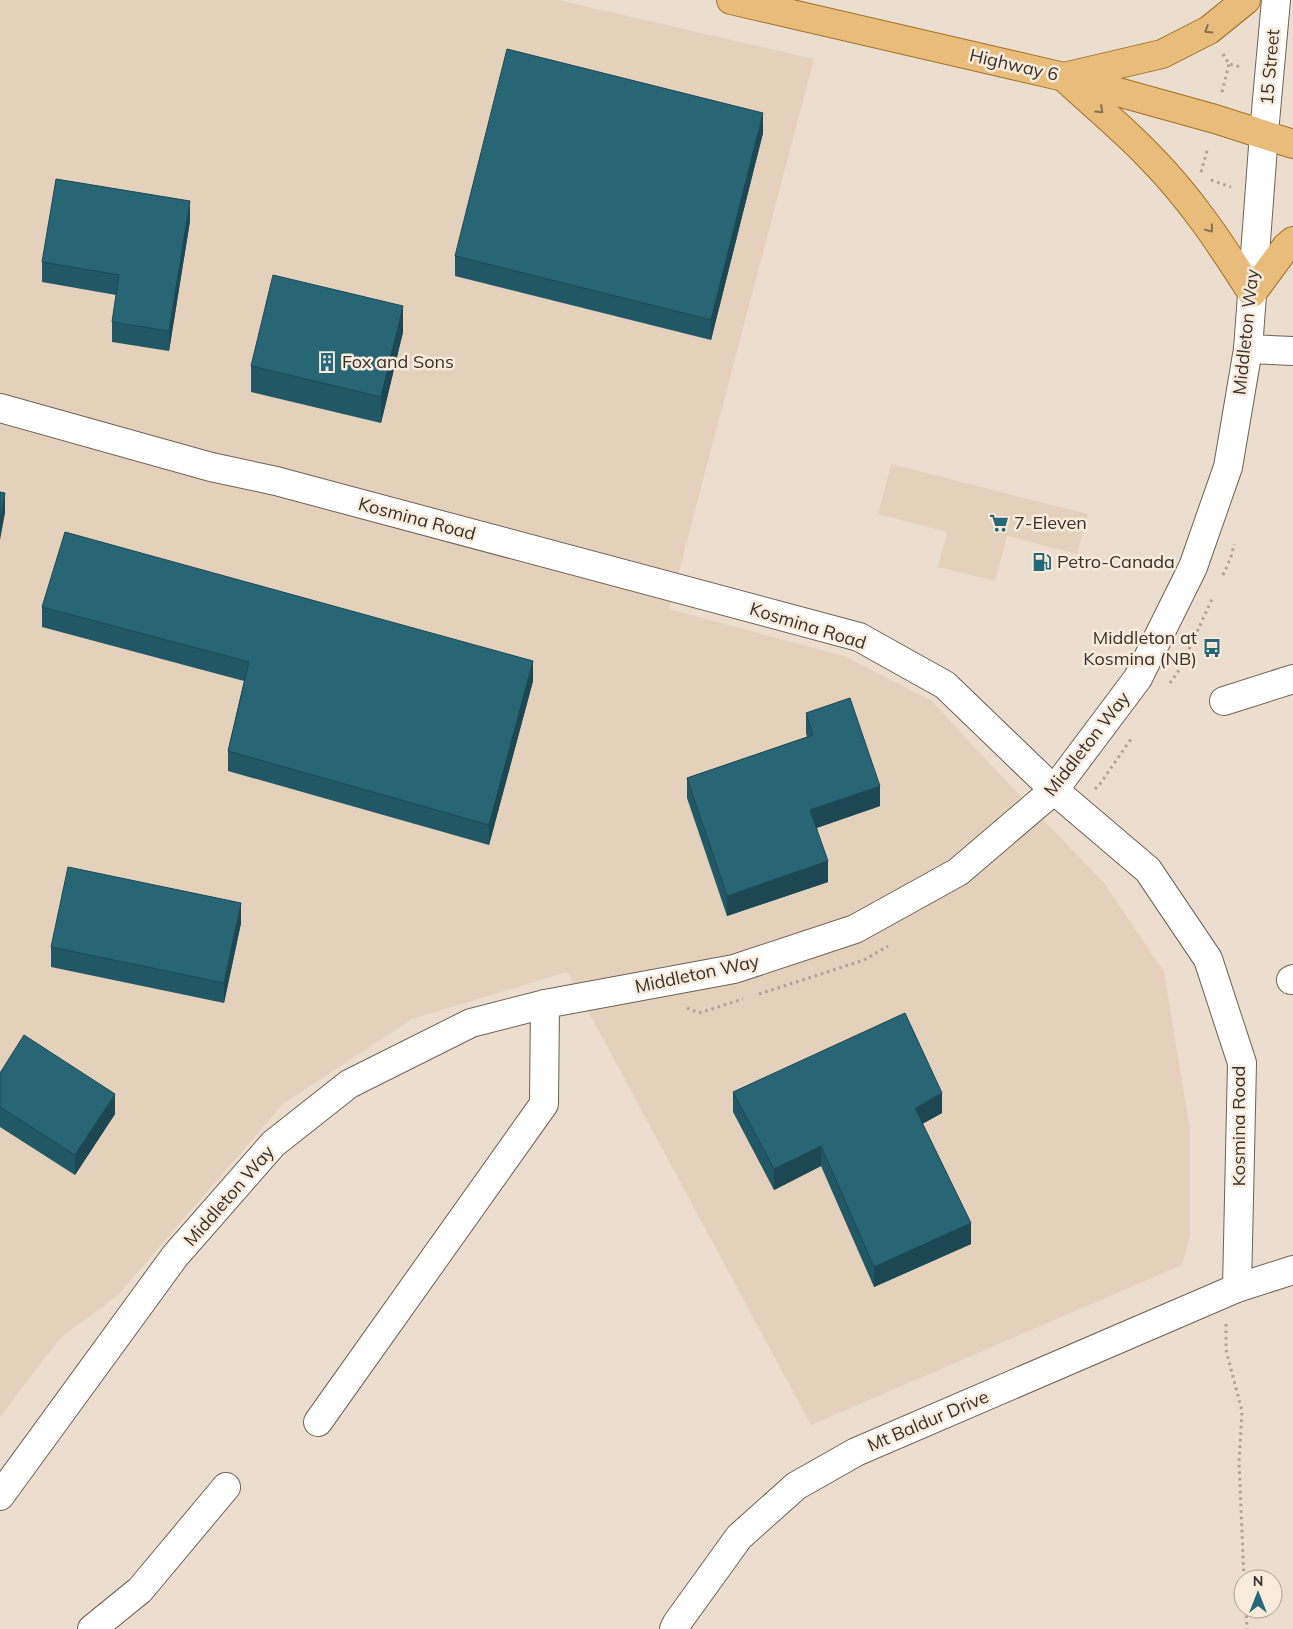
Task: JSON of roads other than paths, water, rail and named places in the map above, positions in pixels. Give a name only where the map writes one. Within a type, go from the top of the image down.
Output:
[{"type":"main road","name":"Highway 6","points":[[731,0],[1064,77],[1264,133],[1293,144]]},
{"type":"main road","points":[[1064,77],[1162,54],[1209,30],[1246,0]]},
{"type":"main road","points":[[1064,77],[1148,155],[1179,190],[1216,237],[1252,293],[1286,247],[1293,241]]},
{"type":"street","name":"15 Street","points":[[1264,133],[1276,0]]},
{"type":"street","name":"Middleton Way","points":[[0,1496],[176,1256],[273,1144],[349,1084],[471,1023],[545,1004],[734,970],[855,929],[958,872],[1054,790],[1138,678],[1193,567],[1228,467],[1248,349],[1264,133]]},
{"type":"street","points":[[1248,349],[1293,351]]},
{"type":"street","name":"Kosmina Road","points":[[0,408],[211,467],[276,481],[859,637],[945,685],[1054,790],[1148,870],[1208,959],[1242,1063],[1237,1288]]},
{"type":"street","points":[[1224,701],[1293,679]]},
{"type":"street","points":[[318,1422],[544,1104],[545,1004]]},
{"type":"street","name":"Mt Baldur Drive","points":[[674,1629],[739,1538],[796,1486],[856,1452],[1237,1288],[1293,1270]]},
{"type":"street","points":[[92,1629],[140,1590],[226,1487]]},
{"type":"place","name":"Fox and Sons","points":[[327,362]]},
{"type":"place","name":"7-Eleven","points":[[999,523]]},
{"type":"place","name":"Petro-Canada","points":[[1042,562]]},
{"type":"place","name":"Middleton at Kosmina (NB)","points":[[1212,648]]}]
